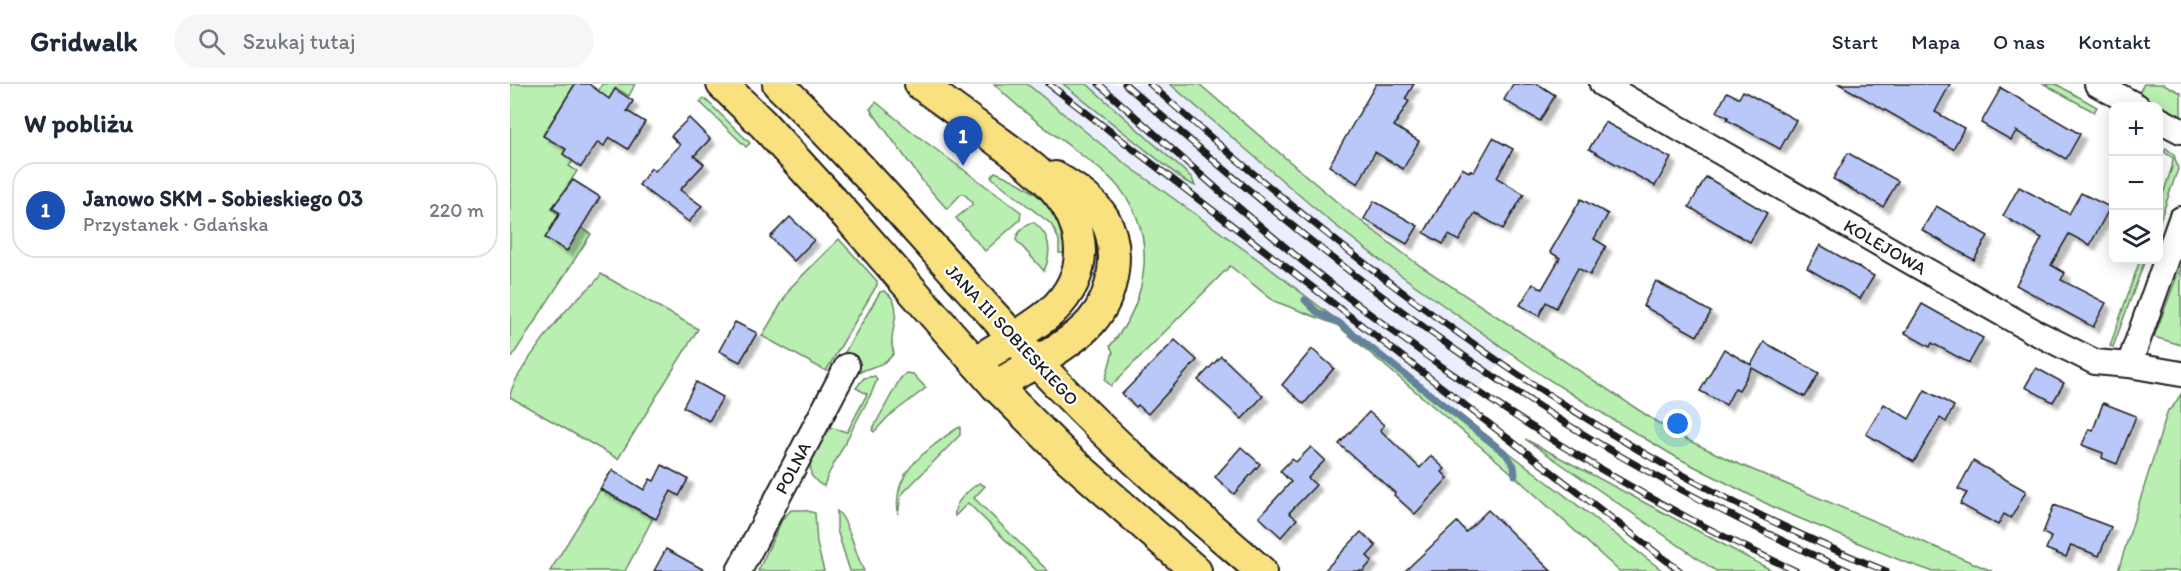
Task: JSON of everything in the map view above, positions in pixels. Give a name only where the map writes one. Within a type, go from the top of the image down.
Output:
[{"type":"main road","points":[[722,84],[832,199],[996,386],[1068,458],[1196,571]]},
{"type":"main road","name":"JANA III SOBIESKIEGO","points":[[778,84],[860,167],[1035,361],[1126,454],[1261,571]]},
{"type":"main road","points":[[920,84],[1031,166],[1067,206],[1077,225],[1080,240],[1079,266],[1074,284],[1052,311],[975,362]]},
{"type":"main road","points":[[996,386],[1073,338],[1090,323],[1110,287],[1113,273],[1110,232],[1104,218],[1093,204],[1056,177],[1031,166]]},
{"type":"street","name":"KOLEJOWA","points":[[1602,84],[2035,332],[2095,362],[2129,365],[2181,375]]},
{"type":"street","points":[[2097,84],[2130,102]]},
{"type":"street","points":[[2163,122],[2181,131]]},
{"type":"street","points":[[2129,365],[2181,219]]},
{"type":"street","name":"POLNA","points":[[738,571],[847,366]]},
{"type":"shaded area","points":[[1009,84],[1199,84],[1342,211],[1517,346],[1457,411],[1445,416],[1337,325],[1273,301]]},
{"type":"green space","points":[[510,84],[575,84],[543,135],[554,142],[571,142],[563,154],[573,161],[569,166],[577,171],[552,210],[591,234],[510,360]]},
{"type":"green space","points":[[602,84],[635,84],[629,96],[616,88],[609,99],[598,92]]},
{"type":"green space","points":[[994,84],[1027,84],[1123,162],[1263,263],[1663,571],[1619,571],[1507,469],[1337,325],[1274,301],[1230,266],[1111,386],[1105,380],[1113,352],[1110,346],[1124,327],[1141,286],[1144,265],[1143,243],[1138,222],[1129,202],[1111,179],[1023,110]]},
{"type":"green space","points":[[1063,84],[1087,84],[1192,178],[1195,186],[1185,181]]},
{"type":"green space","points":[[1170,84],[1199,84],[1344,208],[1416,263],[1675,434],[1734,462],[1992,571],[1931,571],[1902,561],[1777,509],[1676,457],[1543,376],[1385,264],[1326,218]]},
{"type":"green space","points":[[2044,84],[2056,84],[2097,107],[2094,112]]},
{"type":"green space","points":[[2144,84],[2164,84],[2181,93],[2181,118],[2163,111],[2163,102],[2145,102],[2136,97]]},
{"type":"green space","points":[[704,98],[750,143],[746,147],[700,102]]},
{"type":"green space","points":[[876,102],[915,134],[1021,212],[1020,220],[985,251],[956,218],[972,205],[972,202],[961,194],[947,209],[924,183],[870,109]]},
{"type":"green space","points":[[2166,148],[2174,155],[2178,169],[2163,212],[2163,194],[2173,158],[2164,152]]},
{"type":"green space","points":[[995,172],[1022,185],[1044,201],[1058,223],[1065,253],[1059,253],[1059,240],[1051,224],[991,177]]},
{"type":"green space","points":[[1033,222],[1043,232],[1048,244],[1049,251],[1044,271],[1016,240],[1022,229]]},
{"type":"green space","points":[[839,239],[877,281],[877,285],[826,371],[762,336],[791,287]]},
{"type":"green space","points":[[2139,264],[2144,264],[2113,347],[2110,346]]},
{"type":"green space","points":[[2181,266],[2181,345],[2154,337]]},
{"type":"green space","points":[[601,274],[698,329],[618,459],[510,397],[512,388],[536,349],[565,312],[595,283]]},
{"type":"green space","points":[[884,291],[895,304],[892,337],[894,353],[879,365],[853,377],[841,359],[880,292]]},
{"type":"green space","points":[[906,373],[913,374],[926,388],[888,417],[874,432],[872,430],[900,379]]},
{"type":"green space","points":[[875,376],[877,380],[871,394],[824,486],[811,475],[810,461],[829,429],[847,432],[867,394],[856,388],[864,378]]},
{"type":"green space","points":[[2181,394],[2181,571],[2118,571],[2168,410],[2172,408]]},
{"type":"green space","points":[[960,427],[960,435],[901,496],[898,514],[898,493],[910,467],[924,453]]},
{"type":"green space","points":[[1525,439],[1773,571],[1716,571]]},
{"type":"green space","points":[[979,483],[985,486],[974,498],[1048,571],[1037,571],[968,503],[955,516],[956,506],[966,493]]},
{"type":"green space","points":[[600,490],[653,518],[625,571],[550,571]]},
{"type":"green space","points":[[791,510],[815,513],[817,544],[824,571],[758,571],[782,520]]},
{"type":"green space","points":[[837,511],[845,522],[864,571],[850,571],[837,530]]},
{"type":"building","points":[[575,84],[589,84],[609,99],[615,89],[633,101],[627,111],[645,122],[628,149],[609,137],[604,146],[598,142],[581,167],[563,154],[566,149],[543,136]]},
{"type":"building","points":[[1376,84],[1414,84],[1405,99],[1409,101],[1394,126],[1419,141],[1403,169],[1375,152],[1358,184],[1329,166]]},
{"type":"building","points":[[1513,84],[1538,84],[1555,95],[1540,121],[1504,100]]},
{"type":"building","points":[[1839,84],[1950,84],[1935,112],[1964,128],[1953,149]]},
{"type":"building","points":[[2001,88],[2080,134],[2066,159],[2016,131],[2011,140],[1981,123]]},
{"type":"building","points":[[1743,91],[1796,120],[1780,149],[1727,120],[1728,117],[1717,112],[1727,92],[1739,98]]},
{"type":"building","points":[[689,118],[710,139],[694,156],[704,164],[680,190],[702,206],[689,222],[639,185],[651,168],[655,171],[680,145],[671,136]]},
{"type":"building","points":[[1605,122],[1671,158],[1655,186],[1589,149]]},
{"type":"building","points":[[1493,138],[1513,149],[1497,178],[1524,194],[1503,229],[1475,213],[1459,241],[1449,235],[1443,244],[1424,233],[1462,168],[1474,172]]},
{"type":"building","points":[[1848,153],[1898,181],[1883,207],[1833,179]]},
{"type":"building","points":[[1706,177],[1767,213],[1750,242],[1689,207]]},
{"type":"building","points":[[573,180],[600,197],[567,251],[545,238],[560,213],[552,208]]},
{"type":"building","points":[[2019,187],[2069,214],[2081,193],[2109,207],[2090,245],[2069,234],[2051,265],[2065,273],[2061,280],[2106,303],[2093,327],[2016,285],[2042,238],[2003,216]]},
{"type":"building","points":[[1581,199],[1608,214],[1594,239],[1606,246],[1590,275],[1578,268],[1556,308],[1546,302],[1539,316],[1520,305],[1533,284],[1542,289],[1560,258],[1550,252]]},
{"type":"building","points":[[1374,201],[1418,226],[1407,244],[1364,219]]},
{"type":"building","points":[[1936,206],[1988,236],[1974,260],[1922,230]]},
{"type":"building","points":[[790,217],[814,240],[794,261],[770,237]]},
{"type":"building","points":[[1820,245],[1874,276],[1860,299],[1807,268]]},
{"type":"building","points":[[1656,281],[1711,312],[1697,336],[1643,306]]},
{"type":"building","points":[[1922,304],[1983,338],[1969,363],[1932,343],[1930,347],[1905,333]]},
{"type":"building","points":[[735,322],[757,333],[740,362],[719,351]]},
{"type":"building","points":[[1175,340],[1197,360],[1148,414],[1122,394]]},
{"type":"building","points":[[1764,342],[1819,373],[1805,397],[1752,368],[1739,390],[1735,388],[1726,405],[1700,391],[1724,349],[1751,365]]},
{"type":"building","points":[[1312,349],[1334,368],[1304,404],[1282,385]]},
{"type":"building","points":[[1221,356],[1263,396],[1242,419],[1198,380]]},
{"type":"building","points":[[2036,368],[2064,383],[2053,402],[2025,387]]},
{"type":"building","points":[[696,382],[723,397],[709,421],[683,407]]},
{"type":"building","points":[[1925,390],[1954,406],[1946,422],[1940,418],[1914,462],[1866,434],[1884,404],[1909,419]]},
{"type":"building","points":[[2103,403],[2136,416],[2117,464],[2102,458],[2103,453],[2082,445],[2089,429],[2093,430]]},
{"type":"building","points":[[1369,412],[1384,425],[1380,430],[1420,468],[1431,456],[1445,469],[1442,472],[1448,478],[1415,514],[1394,495],[1395,493],[1339,444]]},
{"type":"building","points":[[1241,447],[1260,464],[1234,494],[1215,477]]},
{"type":"building","points":[[1311,447],[1325,460],[1308,478],[1316,485],[1289,513],[1297,519],[1281,537],[1259,517],[1291,482],[1280,471],[1292,459],[1296,462]]},
{"type":"building","points":[[1973,461],[2026,491],[2011,518],[2004,514],[1998,525],[1960,504],[1967,493],[1958,489]]},
{"type":"building","points":[[662,465],[688,479],[679,496],[671,491],[656,519],[600,489],[612,470],[644,490],[650,479],[654,481]]},
{"type":"building","points":[[2054,505],[2111,527],[2099,556],[2071,545],[2066,557],[2046,549],[2051,537],[2043,533]]},
{"type":"building","points":[[1488,510],[1551,571],[1405,571],[1457,522],[1466,532]]},
{"type":"building","points":[[1361,532],[1376,546],[1367,556],[1372,561],[1363,571],[1324,571]]},
{"type":"building","points":[[666,549],[706,571],[654,571]]},
{"type":"waterway","points":[[1305,300],[1317,312],[1338,322],[1506,454],[1514,466],[1515,475]]},
{"type":"railway","points":[[1049,84],[1680,571]]},
{"type":"railway","points":[[1099,84],[1228,199],[1294,254],[1362,308],[1465,383],[1572,452],[1627,484],[1682,515],[1796,571]]},
{"type":"railway","points":[[1125,84],[1307,238],[1402,311],[1499,380],[1626,459],[1714,507],[1849,571]]},
{"type":"railway","points":[[1150,84],[1233,157],[1319,227],[1407,295],[1497,360],[1590,421],[1686,476],[1784,527],[1886,571]]},
{"type":"place","name":"Janowo SKM - Sobieskiego 03","points":[[963,166]]}]
